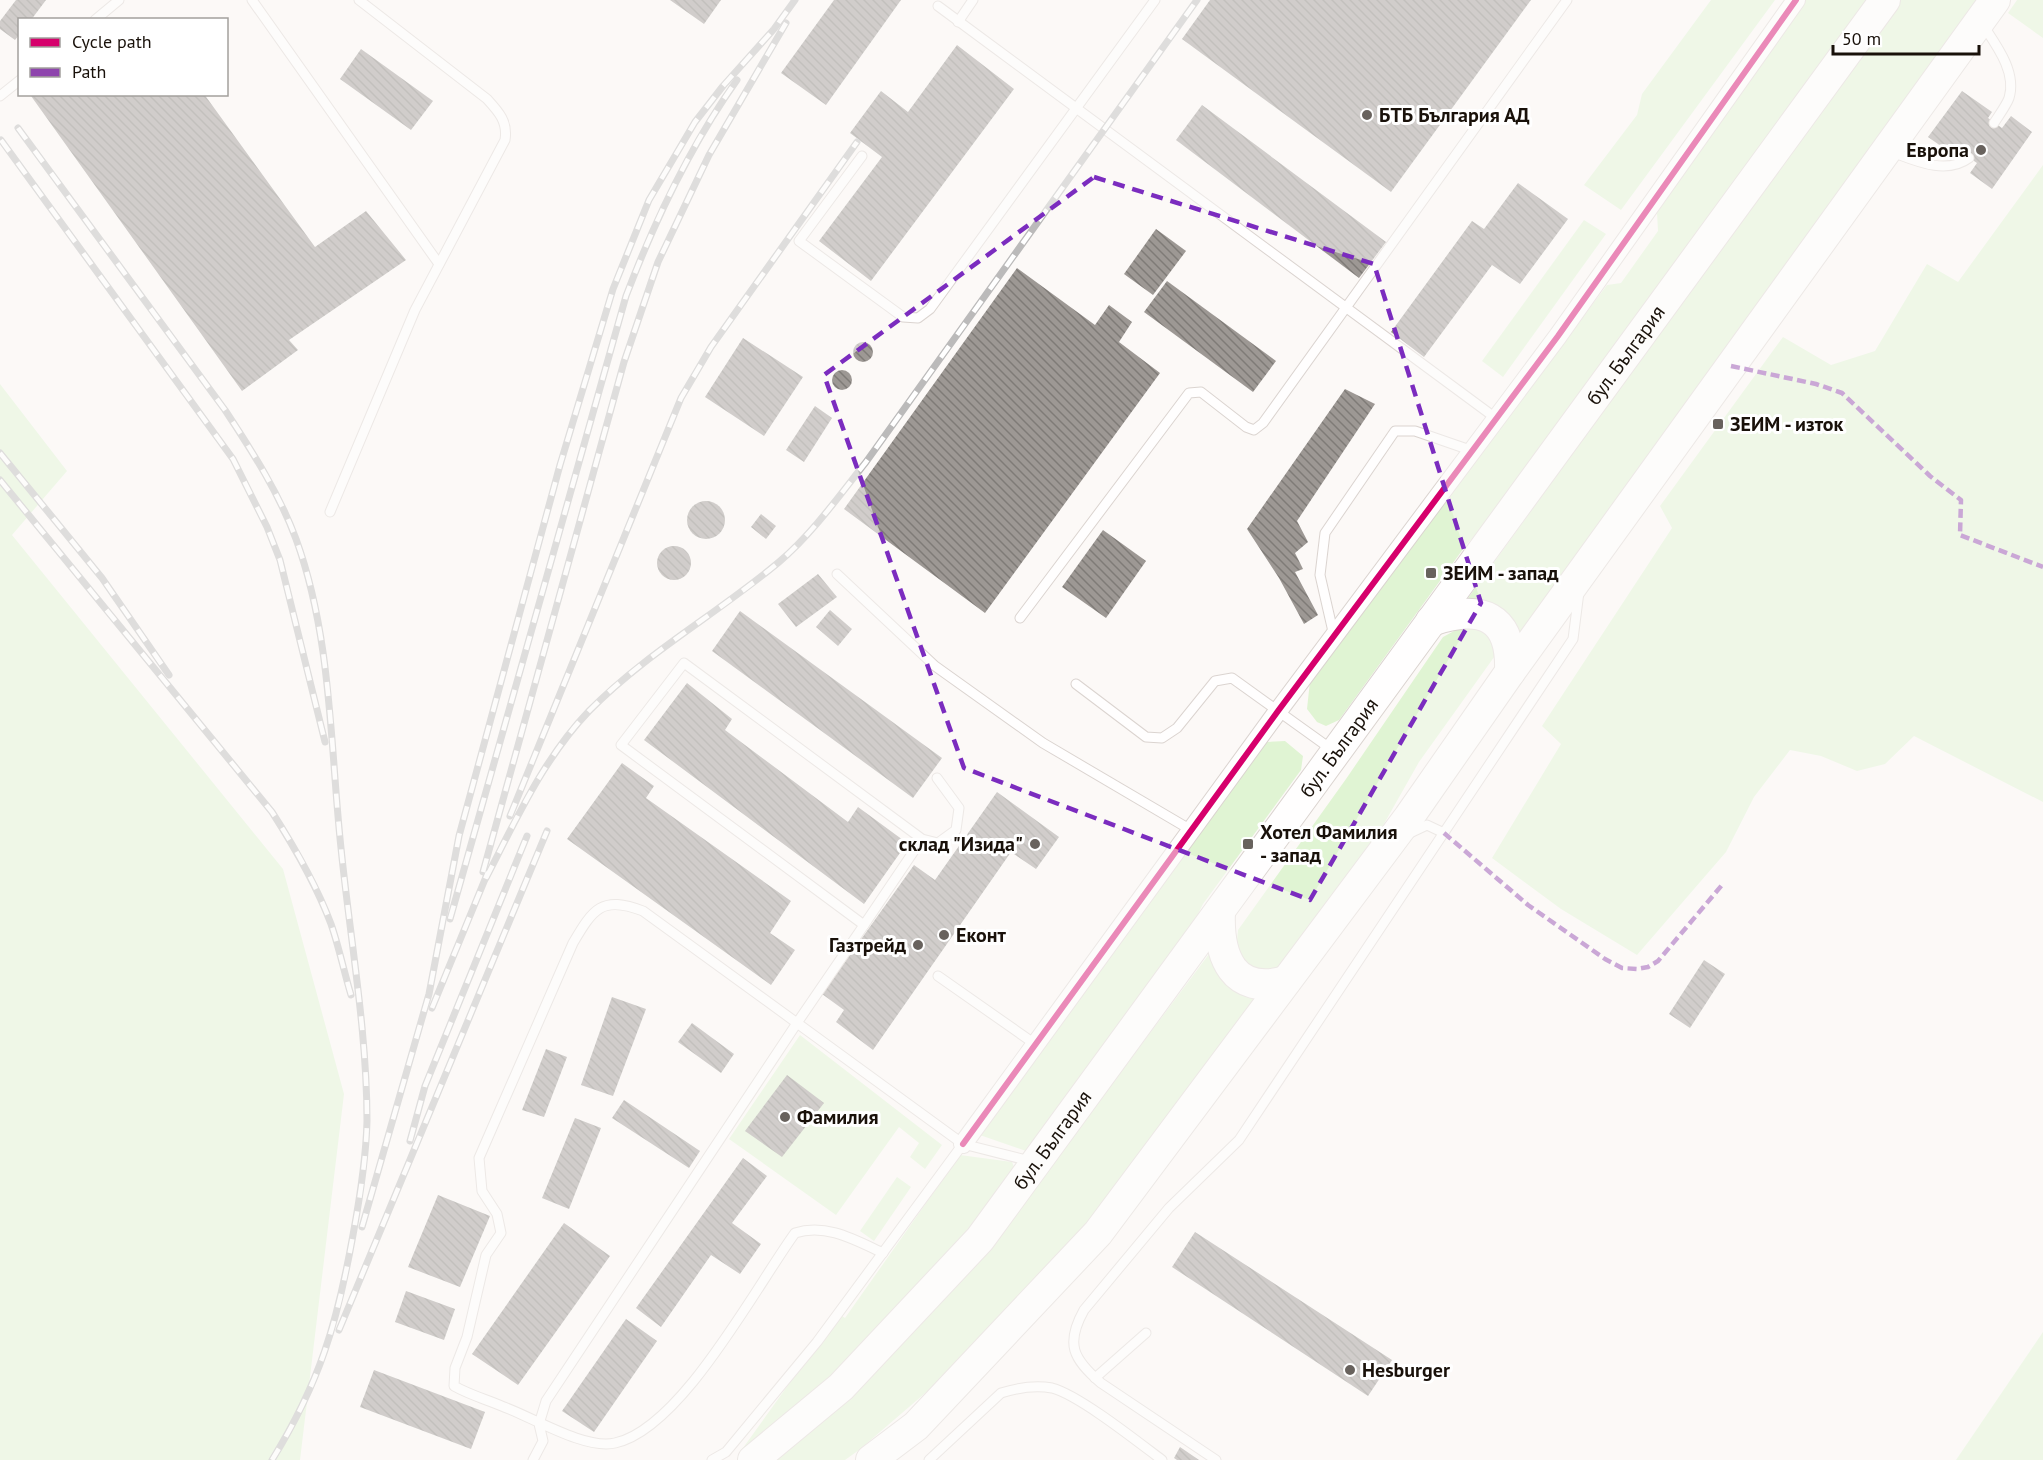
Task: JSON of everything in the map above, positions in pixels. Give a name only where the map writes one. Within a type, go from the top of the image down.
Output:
[{"type":"highway","name":"бул. България","points":[[753,1460],[841,1387],[980,1239],[1886,0]]},
{"type":"highway","points":[[871,1460],[916,1426],[1098,1233],[1376,861],[1988,10]]},
{"type":"highway","points":[[1431,621],[1454,614],[1470,613],[1485,616],[1497,623],[1506,635],[1511,651],[1510,672]]},
{"type":"highway","points":[[1220,910],[1219,932],[1224,951],[1229,964],[1240,978],[1268,986],[1286,981]]},
{"type":"street","points":[[963,1144],[1278,711],[1497,419],[1796,0]]},
{"type":"lane","points":[[97,18],[119,0]]},
{"type":"lane","points":[[252,0],[439,264]]},
{"type":"lane","points":[[330,512],[415,310],[505,140],[506,130],[504,120],[487,99],[359,0]]},
{"type":"lane","points":[[958,22],[974,0]]},
{"type":"lane","points":[[862,156],[800,241],[903,317],[918,318],[930,309],[1155,0]]},
{"type":"lane","points":[[1020,618],[1189,393],[1200,392],[1246,427],[1254,430],[1263,423],[1344,307],[1567,0]]},
{"type":"lane","points":[[938,6],[1074,109],[1497,419]]},
{"type":"lane","points":[[1988,10],[2005,58],[2009,78],[2009,98],[1994,123]]},
{"type":"lane","points":[[0,96],[18,82]]},
{"type":"lane","points":[[1887,151],[1941,166],[1960,164],[1969,158]]},
{"type":"lane","points":[[1334,637],[1320,575],[1325,533],[1395,431],[1415,431],[1473,451]]},
{"type":"lane","points":[[837,574],[934,666],[1043,742],[1191,830]]},
{"type":"lane","points":[[1216,1460],[1095,1378],[1077,1359],[1074,1328],[1084,1310],[1169,1208],[1239,1140],[1573,639],[1581,574]]},
{"type":"lane","points":[[864,925],[621,746],[684,663],[922,839],[938,843],[956,830],[960,808],[937,778]]},
{"type":"lane","points":[[1076,684],[1146,737],[1162,738],[1178,728],[1215,681],[1232,678],[1336,753]]},
{"type":"lane","points":[[1376,861],[1415,829],[1427,825],[1444,833]]},
{"type":"lane","points":[[533,1460],[543,1441],[540,1425],[546,1401],[922,839]]},
{"type":"lane","points":[[883,1253],[847,1236],[812,1227],[795,1233],[692,1386],[650,1428],[614,1444],[581,1439],[540,1425],[503,1406],[477,1399],[454,1386],[455,1368],[467,1337],[486,1255],[501,1233],[497,1214],[482,1191],[479,1158],[573,943],[588,916],[607,903],[625,903],[643,910],[963,1144],[1037,1162]]},
{"type":"lane","points":[[938,976],[1035,1044]]},
{"type":"lane","points":[[712,1460],[726,1452],[817,1342],[963,1144]]},
{"type":"lane","points":[[1095,1378],[1146,1333]]},
{"type":"lane","points":[[929,1460],[1001,1393],[1015,1388],[1035,1387],[1052,1388],[1072,1397],[1162,1460]]},
{"type":"highlighted area","points":[[1094,177],[1374,264],[1481,603],[1310,900],[964,768],[824,375]]},
{"type":"green space","points":[[1711,0],[1775,0],[1621,210],[1584,185],[1637,115],[1642,94]]},
{"type":"green space","points":[[1806,0],[1871,0],[1512,496],[1466,545],[1339,720],[1326,726],[1317,722],[1307,709],[1310,681],[1607,285],[1621,283],[1658,231],[1657,213],[1770,47]]},
{"type":"green space","points":[[1900,0],[1982,0],[1518,641],[1466,601]]},
{"type":"green space","points":[[2017,0],[2043,0],[2043,38],[2008,13]]},
{"type":"green space","points":[[2043,165],[2043,802],[1914,736],[1885,764],[1857,771],[1821,756],[1790,750],[1754,797],[1726,852],[1637,955],[1561,909],[1492,858],[1561,744],[1542,726],[1672,528],[1660,506],[1783,337],[1831,365],[1875,351],[1927,264],[1958,282]]},
{"type":"green space","points":[[1584,220],[1606,234],[1503,377],[1482,361]]},
{"type":"green space","points":[[0,384],[67,471],[12,535],[283,869],[344,1094],[300,1460],[0,1460]]},
{"type":"green space","points":[[1467,624],[1493,636],[1497,653],[1419,762],[1372,845],[1280,968],[1264,974],[1245,969],[1236,950],[1238,930],[1346,779],[1443,637]]},
{"type":"green space","points":[[1285,741],[1303,756],[1301,770],[1203,904],[1172,966],[1032,1153],[974,1133],[1253,749],[1267,742]]},
{"type":"green space","points":[[1212,950],[1263,995],[1114,1194],[966,1358],[859,1450],[845,1460],[770,1460],[1030,1194]]},
{"type":"green space","points":[[800,1035],[942,1145],[925,1169],[910,1157],[919,1143],[899,1127],[836,1215],[729,1139]]},
{"type":"green space","points":[[960,1155],[1012,1162],[1017,1174],[968,1238],[844,1366],[791,1414],[738,1455],[839,1314],[845,1318]]},
{"type":"green space","points":[[897,1177],[911,1187],[874,1241],[860,1231]]},
{"type":"green space","points":[[2043,1332],[2043,1460],[1956,1460]]},
{"type":"building","points":[[16,0],[46,0],[32,18],[18,18],[18,36],[15,40],[0,29],[0,21]]},
{"type":"building","points":[[670,0],[721,0],[704,24]]},
{"type":"building","points":[[834,0],[901,0],[826,105],[781,73]]},
{"type":"building","name":"БТБ България АД","points":[[1210,0],[1531,0],[1391,192],[1182,39]]},
{"type":"building","points":[[957,45],[1014,89],[871,281],[819,241],[882,157],[850,133],[881,91],[908,112]]},
{"type":"building","points":[[361,49],[433,101],[411,130],[340,79]]},
{"type":"building","points":[[1962,91],[1992,112],[1988,118],[2002,128],[2011,116],[2032,132],[1992,189],[1970,173],[1977,163],[1962,153],[1958,158],[1928,137]]},
{"type":"building","points":[[31,96],[205,96],[315,247],[366,211],[406,260],[289,340],[298,350],[242,391]]},
{"type":"building","points":[[1202,105],[1386,242],[1359,278],[1176,140]]},
{"type":"building","points":[[1518,183],[1568,219],[1520,284],[1492,265],[1424,357],[1391,332],[1472,221],[1484,229]]},
{"type":"building","points":[[1156,229],[1186,251],[1153,295],[1124,274]]},
{"type":"building","points":[[1017,268],[1095,325],[1109,305],[1132,322],[1119,342],[1160,373],[985,613],[844,509]]},
{"type":"building","points":[[1167,281],[1276,361],[1253,392],[1144,312]]},
{"type":"building","points":[[743,338],[803,377],[764,436],[705,397]]},
{"type":"building","points":[[863,342],[870,345],[873,352],[870,359],[863,362],[856,359],[853,352],[856,345]]},
{"type":"building","points":[[842,370],[849,373],[852,380],[849,387],[842,390],[835,387],[832,380],[835,373]]},
{"type":"building","points":[[1345,389],[1375,404],[1297,521],[1308,542],[1295,553],[1303,569],[1295,572],[1318,615],[1304,624],[1279,578],[1247,529]]},
{"type":"building","points":[[815,406],[832,418],[804,462],[786,450]]},
{"type":"building","points":[[706,501],[719,507],[725,520],[719,533],[706,539],[693,533],[687,520],[693,507]]},
{"type":"building","points":[[761,514],[776,526],[766,539],[751,527]]},
{"type":"building","points":[[1103,530],[1146,561],[1106,618],[1062,587]]},
{"type":"building","points":[[674,546],[686,551],[691,563],[686,575],[674,580],[662,575],[657,563],[662,551]]},
{"type":"building","points":[[818,574],[837,597],[796,627],[778,604]]},
{"type":"building","points":[[830,610],[852,629],[838,646],[816,627]]},
{"type":"building","points":[[740,611],[942,758],[913,798],[712,651]]},
{"type":"building","points":[[687,683],[732,719],[725,730],[848,822],[858,807],[907,843],[864,904],[644,740]]},
{"type":"building","points":[[622,763],[654,786],[646,798],[791,901],[770,933],[795,950],[771,985],[567,839]]},
{"type":"building","name":"Газтрейд","points":[[997,792],[1059,837],[1036,869],[1011,852],[873,1050],[836,1022],[844,1010],[822,994],[914,865],[935,880]]},
{"type":"building","points":[[1704,960],[1725,974],[1690,1028],[1669,1014]]},
{"type":"building","points":[[612,997],[646,1009],[613,1096],[581,1085]]},
{"type":"building","points":[[692,1023],[734,1054],[721,1073],[678,1042]]},
{"type":"building","points":[[546,1049],[567,1057],[544,1117],[522,1110]]},
{"type":"building","points":[[787,1075],[824,1103],[782,1157],[745,1131]]},
{"type":"building","points":[[624,1100],[700,1151],[689,1168],[612,1118]]},
{"type":"building","points":[[575,1118],[601,1128],[569,1209],[542,1198]]},
{"type":"building","points":[[743,1158],[767,1176],[732,1223],[761,1244],[740,1274],[711,1255],[661,1327],[636,1308]]},
{"type":"building","points":[[438,1195],[490,1216],[460,1287],[408,1267]]},
{"type":"building","points":[[564,1223],[610,1256],[518,1385],[472,1354]]},
{"type":"building","points":[[1195,1232],[1392,1360],[1368,1396],[1172,1267]]},
{"type":"building","points":[[406,1291],[455,1309],[444,1340],[395,1322]]},
{"type":"building","points":[[626,1319],[657,1341],[594,1432],[562,1411]]},
{"type":"building","points":[[374,1370],[485,1412],[471,1449],[360,1407]]},
{"type":"building","points":[[1180,1447],[1199,1460],[1174,1458]]},
{"type":"railway","points":[[362,1227],[429,994],[459,836],[560,465],[613,289],[649,200],[695,122],[723,86],[774,29],[795,0]]},
{"type":"railway","points":[[486,878],[544,770],[589,711],[658,652],[779,562],[825,514],[866,462],[1197,0]]},
{"type":"railway","points":[[483,872],[624,362],[658,262],[709,155],[786,23]]},
{"type":"railway","points":[[450,919],[626,296],[675,184],[704,131],[737,80]]},
{"type":"railway","points":[[18,128],[225,410],[255,457],[282,505],[296,539],[317,615],[328,692],[341,848],[361,1018],[367,1121],[356,1221],[333,1325],[315,1378],[289,1432],[272,1460]]},
{"type":"railway","points":[[1,140],[233,459],[267,527],[280,560],[325,742]]},
{"type":"railway","points":[[510,816],[681,398],[711,347],[857,142]]},
{"type":"railway","points":[[0,453],[102,578],[169,675]]},
{"type":"railway","points":[[0,480],[272,812],[319,895],[334,933],[351,995]]},
{"type":"railway","points":[[339,1330],[547,831]]},
{"type":"railway","points":[[410,1141],[425,1086],[527,836]]},
{"type":"railway","points":[[432,1008],[488,872]]},
{"type":"marked path","points":[[1731,366],[1816,384],[1842,393],[1930,476],[1961,500],[1960,535],[2043,567]]},
{"type":"marked path","points":[[1444,833],[1528,905],[1605,959],[1622,968],[1648,967],[1658,961],[1722,885]]},
{"type":"cycle path","points":[[963,1144],[1278,711],[1558,336],[1796,0]]},
{"type":"place","name":"БТБ България АД","points":[[1367,115]]},
{"type":"place","name":"Европа","points":[[1981,150]]},
{"type":"place","name":"ЗЕИМ - изток","points":[[1718,424]]},
{"type":"place","name":"ЗЕИМ - запад","points":[[1431,573]]},
{"type":"place","name":"склад \"Изида\"","points":[[1035,844]]},
{"type":"place","name":"Хотел Фамилия - запад","points":[[1248,844]]},
{"type":"place","name":"Еконт","points":[[944,935]]},
{"type":"place","name":"Газтрейд","points":[[918,945]]},
{"type":"place","name":"Фамилия","points":[[785,1117]]},
{"type":"place","name":"Hesburger","points":[[1350,1370]]}]
